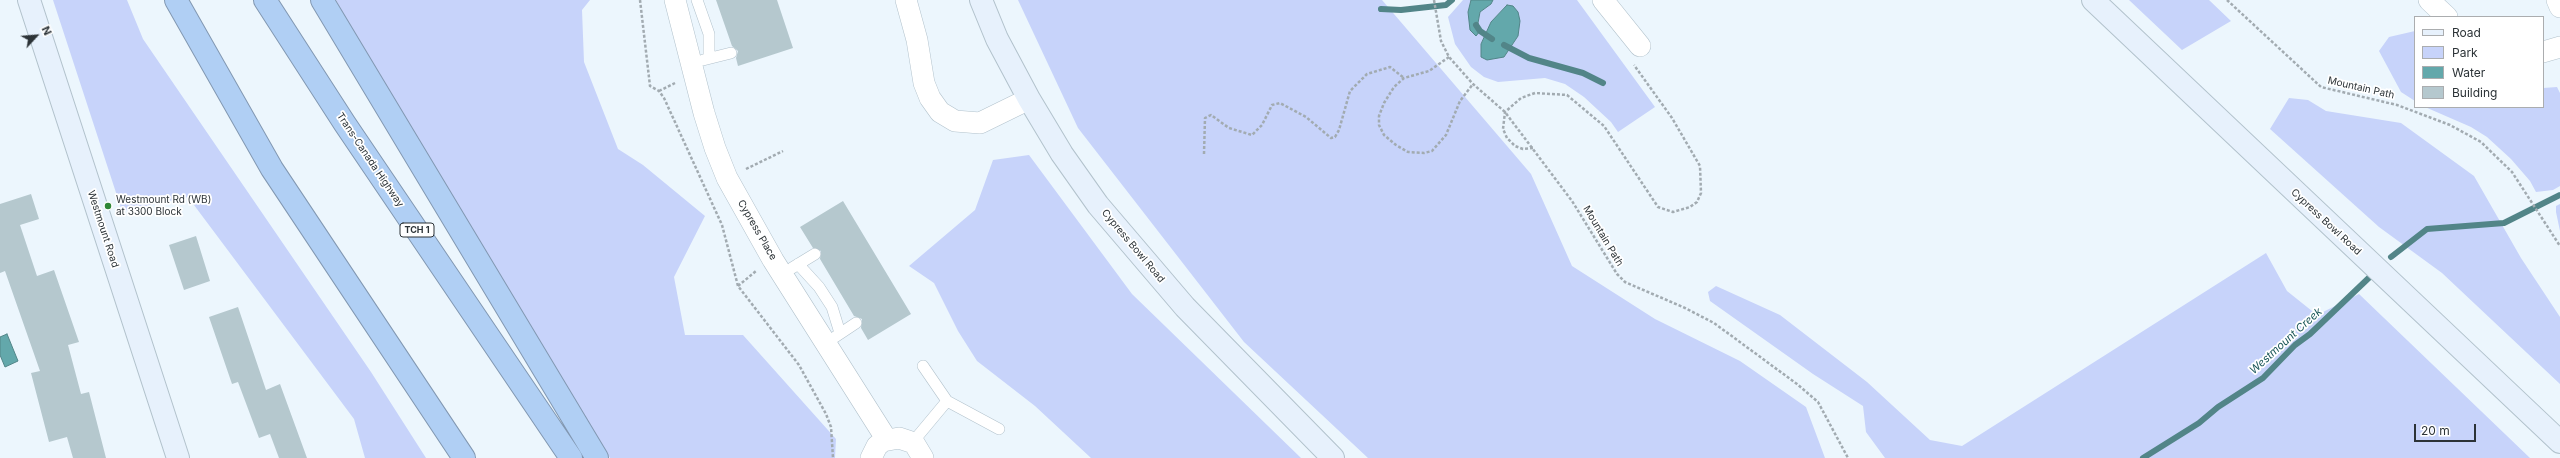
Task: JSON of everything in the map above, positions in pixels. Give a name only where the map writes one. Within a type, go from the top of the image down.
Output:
[{"type":"highway","points":[[176,0],[272,169],[464,458]]},
{"type":"highway","name":"Trans-Canada Highway","points":[[265,0],[345,124],[571,458]]},
{"type":"highway","points":[[322,0],[596,458]]},
{"type":"street","name":"Westmount Road","points":[[29,0],[178,458]]},
{"type":"street","name":"Cypress Place","points":[[675,0],[700,61],[715,148],[727,178],[790,269],[833,338],[887,440]]},
{"type":"street","points":[[906,0],[917,40],[924,83],[930,98],[940,112],[955,121],[980,123],[1029,99]]},
{"type":"street","name":"Cypress Bowl Road","points":[[981,0],[997,39],[1029,99],[1062,154],[1098,205],[1140,256],[1195,317],[1333,458]]},
{"type":"street","points":[[1604,0],[1635,52]]},
{"type":"street","name":"Cypress Bowl Road","points":[[2093,0],[2560,442]]},
{"type":"street","points":[[2429,0],[2446,16]]},
{"type":"street","points":[[2557,0],[2560,7]]},
{"type":"street","points":[[2544,52],[2560,47]]},
{"type":"street","points":[[871,458],[877,446],[887,440],[899,438],[917,450]]},
{"type":"lane","points":[[697,0],[709,34],[700,61]]},
{"type":"lane","points":[[700,61],[731,53]]},
{"type":"lane","points":[[790,269],[815,254]]},
{"type":"lane","points":[[833,338],[856,323]]},
{"type":"lane","points":[[923,366],[947,401],[999,429]]},
{"type":"lane","points":[[917,450],[947,401]]},
{"type":"path","points":[[640,0],[650,86],[659,91],[664,98],[722,225],[738,286],[799,365],[826,414],[832,433],[833,458]]},
{"type":"path","name":"Mountain Path","points":[[1434,0],[1441,41],[1449,57],[1473,84],[1505,112],[1533,148],[1572,201],[1617,274],[1625,282],[1685,308],[1714,324],[1797,384],[1818,402],[1848,458]]},
{"type":"path","name":"Mountain Path","points":[[2227,0],[2321,87],[2397,105],[2461,131],[2495,154],[2529,196],[2560,246]]},
{"type":"path","points":[[1533,148],[1523,149],[1515,146],[1507,138],[1503,129],[1505,112],[1517,101],[1535,93],[1567,96],[1604,126],[1626,156],[1650,198],[1658,207],[1673,212],[1690,207],[1697,202],[1701,193],[1700,166],[1635,52]]},
{"type":"path","points":[[1449,57],[1429,71],[1404,78],[1394,87],[1384,103],[1379,116],[1379,125],[1384,135],[1396,145],[1408,152],[1424,153],[1432,151],[1439,145],[1460,101],[1473,84]]},
{"type":"path","points":[[1204,154],[1205,118],[1210,115],[1229,128],[1252,135],[1262,125],[1272,105],[1280,103],[1306,117],[1331,138],[1335,137],[1339,130],[1350,91],[1367,74],[1390,67],[1404,78]]},
{"type":"path","points":[[727,178],[783,151]]},
{"type":"green space","points":[[53,0],[127,0],[143,39],[371,372],[426,458],[365,458],[354,419],[188,197],[122,211]]},
{"type":"green space","points":[[336,0],[590,0],[582,10],[584,62],[618,149],[643,165],[705,216],[674,277],[685,335],[743,335],[836,439],[835,458],[610,458],[394,109]]},
{"type":"green space","points":[[1018,0],[1382,0],[1531,174],[1572,266],[1655,319],[1740,361],[1806,407],[1825,458],[1368,458],[1244,342],[1078,128]]},
{"type":"green space","points":[[1463,0],[1471,0],[1468,12],[1479,31],[1478,23],[1480,12],[1491,4],[1493,0],[1577,0],[1655,107],[1618,132],[1611,122],[1584,97],[1565,84],[1545,78],[1498,82],[1484,77],[1471,67],[1455,44],[1448,17]],"holes":[[[1507,5],[1518,36],[1504,57],[1481,44],[1491,22]]]},
{"type":"green space","points":[[2129,0],[2209,0],[2231,21],[2182,50]]},
{"type":"green space","points":[[2414,31],[2414,100],[2401,92],[2379,51],[2389,37]]},
{"type":"green space","points":[[2557,87],[2560,93],[2560,186],[2553,190],[2536,192],[2530,181],[2511,159],[2487,137],[2471,127],[2427,108],[2544,108],[2544,88]]},
{"type":"green space","points":[[2289,98],[2308,100],[2326,111],[2401,123],[2474,176],[2521,258],[2560,317],[2560,384],[2442,273],[2379,227],[2270,129]]},
{"type":"green space","points":[[1029,155],[1132,294],[1301,458],[1091,458],[1035,406],[977,361],[958,331],[934,283],[909,266],[975,210],[993,160]]},
{"type":"green space","points":[[2560,204],[2560,231],[2556,206]]},
{"type":"green space","points":[[2266,253],[2287,291],[2317,315],[2359,294],[2530,458],[1885,458],[1866,432],[1863,406],[1813,374],[1710,301],[1708,292],[1716,286],[1780,315],[1867,382],[1930,440],[1962,446]]},
{"type":"water","points":[[1471,0],[1493,0],[1491,4],[1480,12],[1478,23],[1480,31],[1476,36],[1470,30],[1468,12]]},
{"type":"water","points":[[1507,5],[1513,6],[1518,12],[1520,21],[1518,36],[1504,57],[1487,60],[1481,57],[1481,44],[1491,22]]},
{"type":"water","points":[[7,334],[18,361],[5,367],[0,355],[0,337]]},
{"type":"building","points":[[716,0],[777,0],[793,48],[738,66],[736,58],[738,51],[732,46]]},
{"type":"building","points":[[31,194],[39,219],[20,225],[37,276],[54,270],[79,342],[68,345],[81,394],[89,392],[106,458],[73,458],[67,437],[49,442],[31,373],[40,371],[5,271],[0,273],[0,204]]},
{"type":"building","points":[[843,201],[911,314],[868,340],[861,328],[862,319],[854,316],[820,259],[821,251],[813,248],[800,227]]},
{"type":"building","points":[[196,236],[210,281],[184,290],[169,245]]},
{"type":"building","points":[[238,307],[266,390],[280,384],[307,458],[279,458],[270,434],[259,438],[238,382],[232,384],[209,317]]},
{"type":"waterway","points":[[1381,9],[1401,10],[1446,5],[1452,0]]},
{"type":"waterway","points":[[1476,25],[1480,31],[1492,39]]},
{"type":"waterway","points":[[1504,45],[1529,58],[1583,73],[1603,83]]},
{"type":"waterway","name":"Westmount Creek","points":[[2391,257],[2427,229],[2504,223],[2560,195]]},
{"type":"waterway","name":"Westmount Creek","points":[[2143,458],[2199,423],[2218,407],[2263,378],[2295,345],[2310,334],[2375,272]]},
{"type":"place","name":"Westmount Rd (WB) at 3300 Block","points":[[108,206]]}]
